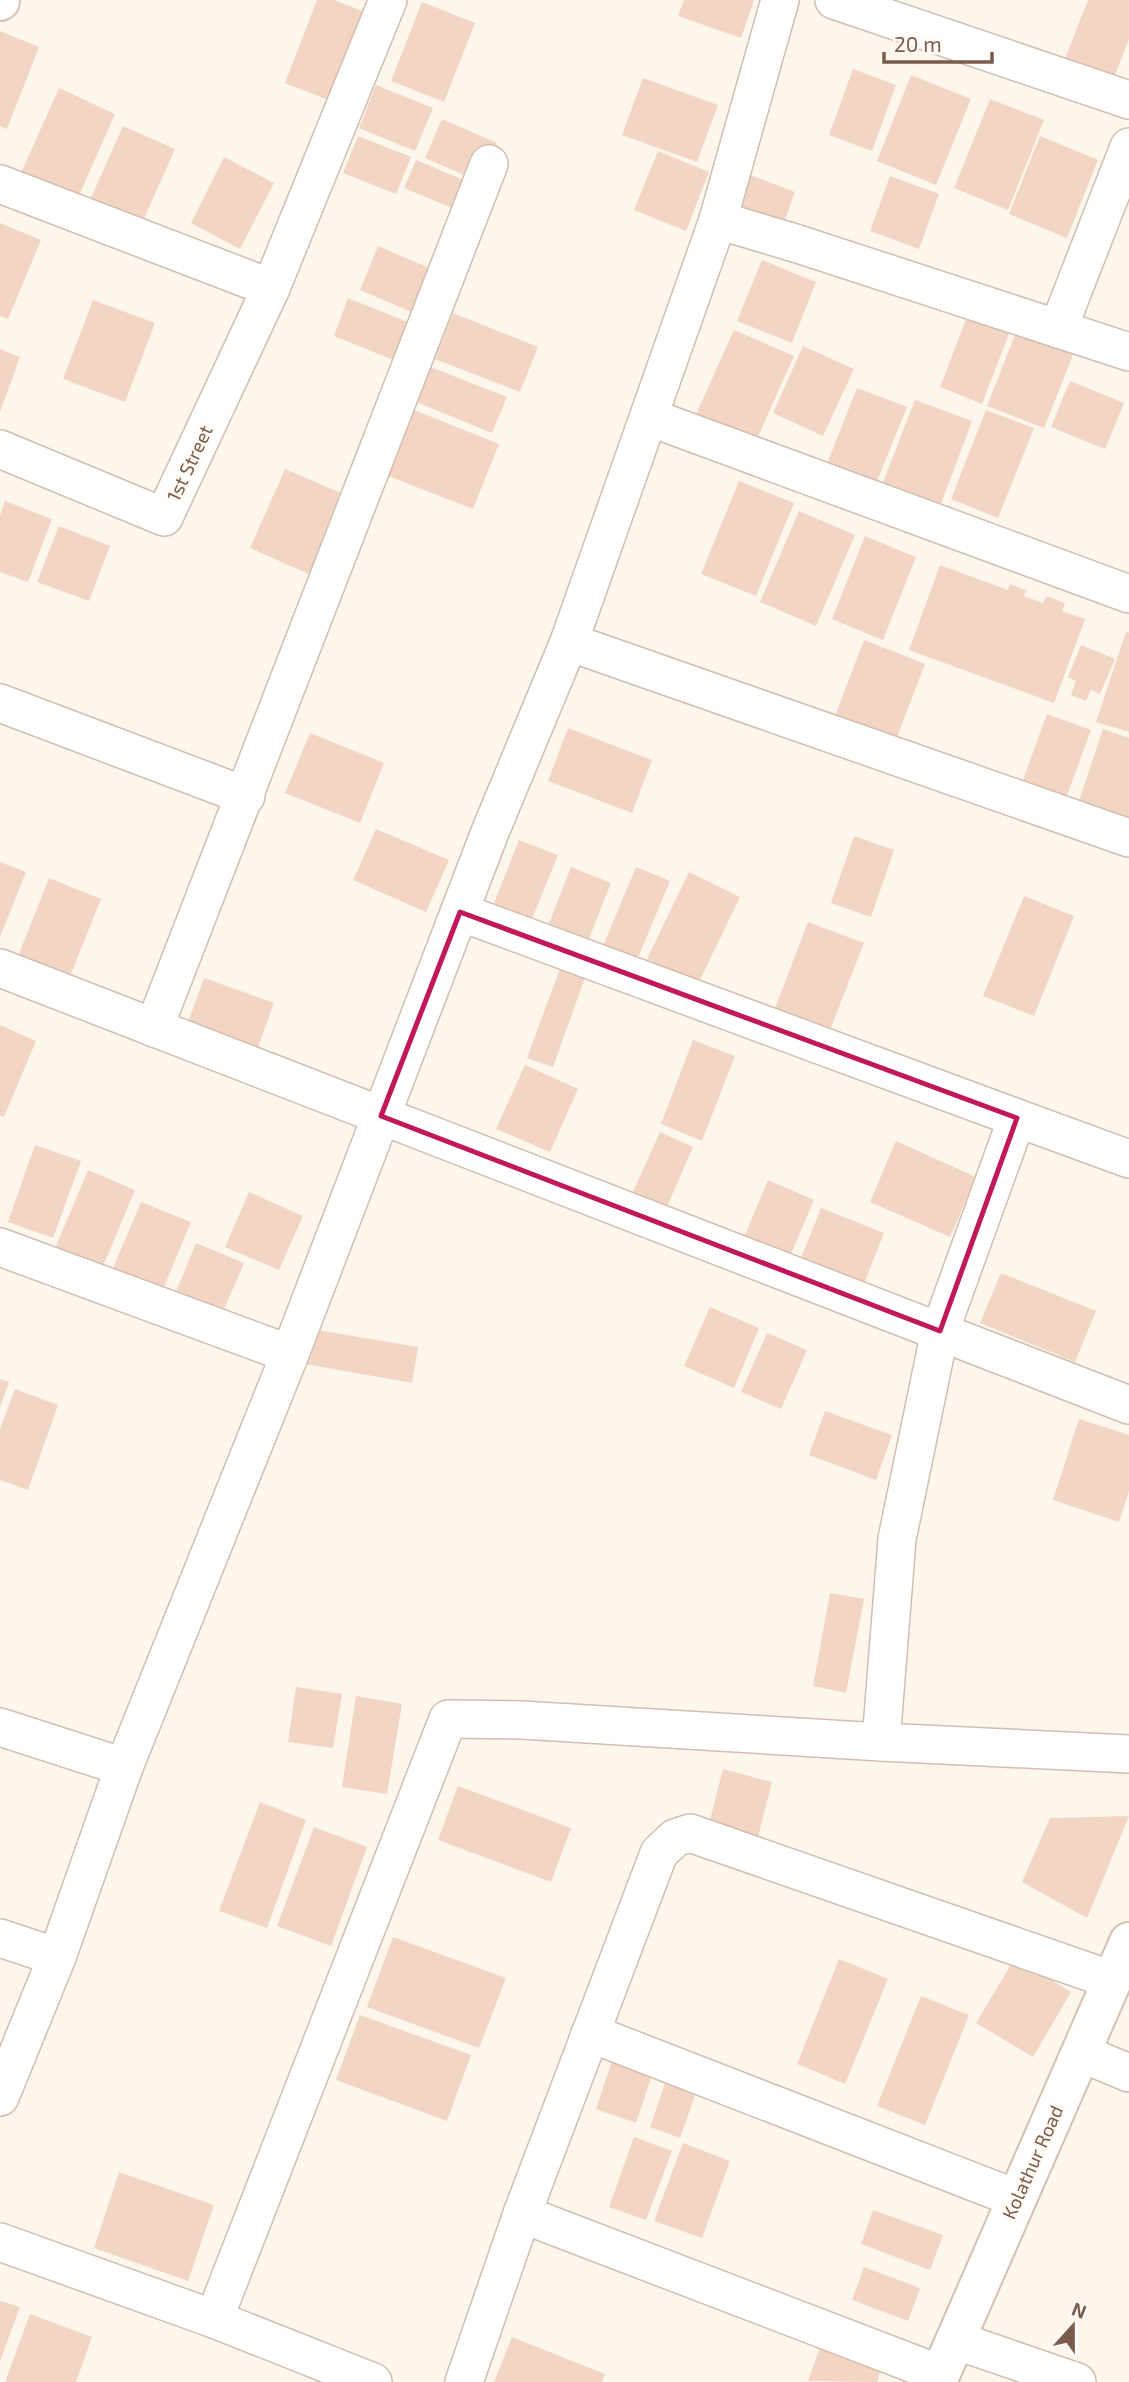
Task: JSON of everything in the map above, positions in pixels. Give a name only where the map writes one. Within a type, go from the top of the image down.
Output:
[{"type":"street","points":[[0,184],[271,288],[388,0]]},
{"type":"street","points":[[0,2097],[57,1957],[124,1767],[290,1354],[489,832],[569,642],[718,220],[780,0]]},
{"type":"street","points":[[834,0],[1129,100]]},
{"type":"street","points":[[1059,329],[1129,147]]},
{"type":"street","points":[[154,1028],[489,164]]},
{"type":"street","points":[[718,220],[1129,352]]},
{"type":"street","name":"1st Street","points":[[0,449],[164,517],[271,288]]},
{"type":"street","points":[[649,417],[1129,594]]},
{"type":"street","points":[[569,642],[1129,838]]},
{"type":"street","points":[[0,703],[246,796]]},
{"type":"street","points":[[460,912],[1129,1159]]},
{"type":"street","points":[[0,968],[1129,1405]]},
{"type":"street","points":[[881,1742],[897,1539],[940,1331],[1017,1118]]},
{"type":"street","points":[[0,1247],[290,1354]]},
{"type":"street","points":[[214,2319],[448,1719],[522,1720],[1129,1754]]},
{"type":"street","points":[[0,1727],[124,1767]]},
{"type":"street","points":[[464,2382],[522,2214],[659,1853],[675,1838],[690,1833],[1112,1980]]},
{"type":"street","points":[[0,1938],[57,1957]]},
{"type":"street","name":"Kolathur Road","points":[[939,2378],[1015,2198],[1129,1942]]},
{"type":"street","points":[[590,2033],[1015,2198]]},
{"type":"street","points":[[1081,2053],[1129,2073]]},
{"type":"street","points":[[522,2214],[939,2378]]},
{"type":"street","points":[[0,2242],[214,2319],[373,2382]]},
{"type":"street","points":[[956,2340],[1077,2382]]},
{"type":"highlighted area","points":[[460,912],[1017,1118],[940,1331],[381,1116]]},
{"type":"building","points":[[317,0],[334,0],[375,16],[341,105],[285,83]]},
{"type":"building","points":[[684,0],[754,0],[741,38],[678,16]]},
{"type":"building","points":[[1088,0],[1129,0],[1129,39],[1113,80],[1064,61]]},
{"type":"building","points":[[422,2],[475,23],[444,102],[391,81]]},
{"type":"building","points":[[0,31],[39,47],[7,129],[0,126]]},
{"type":"building","points":[[853,69],[896,85],[872,151],[829,135]]},
{"type":"building","points":[[911,75],[971,99],[936,185],[877,161]]},
{"type":"building","points":[[643,78],[718,105],[697,162],[622,135]]},
{"type":"building","points":[[376,85],[433,108],[415,151],[359,128]]},
{"type":"building","points":[[59,88],[115,114],[77,200],[20,175]]},
{"type":"building","points":[[990,99],[1044,120],[1008,210],[954,188]]},
{"type":"building","points":[[442,119],[497,143],[480,182],[425,158]]},
{"type":"building","points":[[123,126],[175,149],[142,223],[90,200]]},
{"type":"building","points":[[358,136],[411,157],[396,194],[343,173]]},
{"type":"building","points":[[1040,136],[1098,160],[1067,238],[1009,214]]},
{"type":"building","points":[[658,151],[709,172],[686,231],[634,210]]},
{"type":"building","points":[[224,157],[274,183],[240,249],[191,223]]},
{"type":"building","points":[[416,160],[478,186],[466,214],[404,188]]},
{"type":"building","points":[[745,173],[795,192],[779,236],[728,217]]},
{"type":"building","points":[[890,176],[939,194],[919,249],[870,231]]},
{"type":"building","points":[[0,223],[41,240],[8,319],[0,316]]},
{"type":"building","points":[[378,246],[441,273],[423,317],[360,290]]},
{"type":"building","points":[[762,260],[816,282],[792,343],[737,321]]},
{"type":"building","points":[[348,298],[420,327],[406,365],[334,336]]},
{"type":"building","points":[[93,300],[155,323],[125,402],[63,379]]},
{"type":"building","points":[[970,309],[1012,326],[982,404],[940,387]]},
{"type":"building","points":[[453,313],[538,347],[520,392],[435,359]]},
{"type":"building","points":[[1020,322],[1077,345],[1044,428],[987,406]]},
{"type":"building","points":[[734,330],[794,356],[756,441],[696,414]]},
{"type":"building","points":[[803,346],[854,369],[823,436],[773,413]]},
{"type":"building","points":[[0,349],[20,357],[0,412]]},
{"type":"building","points":[[428,366],[507,397],[492,433],[414,401]]},
{"type":"building","points":[[1070,381],[1124,403],[1105,449],[1051,427]]},
{"type":"building","points":[[857,388],[907,407],[875,486],[826,466]]},
{"type":"building","points":[[915,400],[972,421],[941,504],[883,482]]},
{"type":"building","points":[[414,410],[499,444],[473,509],[388,476]]},
{"type":"building","points":[[986,410],[1034,428],[998,518],[951,499]]},
{"type":"building","points":[[285,469],[348,496],[313,576],[250,548]]},
{"type":"building","points":[[739,481],[794,503],[756,596],[701,574]]},
{"type":"building","points":[[5,501],[52,519],[28,582],[0,572],[0,515]]},
{"type":"building","points":[[799,511],[855,535],[816,626],[760,602]]},
{"type":"building","points":[[59,526],[110,546],[89,601],[37,582]]},
{"type":"building","points":[[865,536],[916,557],[883,640],[832,619]]},
{"type":"building","points":[[940,565],[1008,590],[1010,584],[1026,590],[1024,596],[1043,603],[1046,596],[1065,603],[1062,611],[1085,619],[1054,703],[909,650]]},
{"type":"building","points":[[1126,632],[1129,633],[1129,732],[1096,722]]},
{"type":"building","points":[[864,640],[925,664],[891,753],[830,729]]},
{"type":"building","points":[[1081,645],[1115,659],[1100,694],[1091,690],[1086,701],[1071,695],[1076,681],[1068,677]]},
{"type":"building","points":[[1047,714],[1091,730],[1062,809],[1018,793]]},
{"type":"building","points":[[568,728],[652,760],[632,813],[548,781]]},
{"type":"building","points":[[1103,729],[1129,738],[1129,835],[1074,816]]},
{"type":"building","points":[[310,733],[384,763],[360,823],[285,793]]},
{"type":"building","points":[[376,829],[449,860],[426,912],[353,880]]},
{"type":"building","points":[[854,836],[894,850],[871,917],[831,903]]},
{"type":"building","points":[[519,840],[558,855],[530,924],[492,908]]},
{"type":"building","points":[[0,862],[26,872],[0,937]]},
{"type":"building","points":[[571,867],[611,883],[588,941],[548,926]]},
{"type":"building","points":[[636,867],[670,881],[637,960],[603,946]]},
{"type":"building","points":[[689,872],[740,897],[698,984],[647,959]]},
{"type":"building","points":[[49,878],[101,899],[67,984],[15,964]]},
{"type":"building","points":[[1024,896],[1074,916],[1034,1016],[983,996]]},
{"type":"building","points":[[808,922],[864,943],[830,1030],[775,1008]]},
{"type":"building","points":[[562,963],[587,972],[553,1067],[527,1058]]},
{"type":"building","points":[[204,978],[274,1003],[254,1058],[184,1033]]},
{"type":"building","points":[[0,1025],[36,1041],[4,1117],[0,1116]]},
{"type":"building","points":[[693,1040],[735,1056],[702,1141],[661,1124]]},
{"type":"building","points":[[525,1065],[578,1089],[550,1152],[496,1129]]},
{"type":"building","points":[[660,1132],[693,1147],[666,1209],[632,1194]]},
{"type":"building","points":[[896,1141],[976,1177],[950,1237],[870,1202]]},
{"type":"building","points":[[35,1145],[81,1161],[53,1238],[8,1222]]},
{"type":"building","points":[[88,1170],[135,1190],[101,1271],[54,1251]]},
{"type":"building","points":[[768,1180],[814,1200],[788,1261],[742,1242]]},
{"type":"building","points":[[249,1192],[303,1216],[279,1270],[225,1247]]},
{"type":"building","points":[[141,1202],[191,1222],[161,1294],[111,1273]]},
{"type":"building","points":[[821,1208],[884,1233],[862,1289],[799,1263]]},
{"type":"building","points":[[196,1243],[244,1263],[220,1319],[173,1299]]},
{"type":"building","points":[[1001,1273],[1096,1311],[1075,1362],[980,1323]]},
{"type":"building","points":[[710,1307],[759,1328],[734,1388],[684,1366]]},
{"type":"building","points":[[312,1329],[418,1347],[412,1383],[305,1364]]},
{"type":"building","points":[[767,1333],[807,1350],[781,1409],[741,1392]]},
{"type":"building","points":[[0,1379],[9,1382],[0,1407]]},
{"type":"building","points":[[15,1389],[58,1405],[28,1490],[0,1480],[0,1429]]},
{"type":"building","points":[[825,1411],[892,1435],[876,1480],[809,1455]]},
{"type":"building","points":[[1079,1419],[1129,1435],[1129,1491],[1119,1522],[1053,1500]]},
{"type":"building","points":[[830,1593],[864,1599],[846,1693],[813,1686]]},
{"type":"building","points":[[296,1687],[342,1694],[333,1748],[288,1742]]},
{"type":"building","points":[[356,1696],[402,1704],[387,1794],[342,1787]]},
{"type":"building","points":[[723,1769],[772,1782],[757,1841],[708,1828]]},
{"type":"building","points":[[458,1786],[571,1828],[551,1882],[438,1840]]},
{"type":"building","points":[[260,1802],[306,1820],[267,1928],[219,1911]]},
{"type":"building","points":[[1129,1816],[1087,1918],[1022,1882],[1050,1818]]},
{"type":"building","points":[[314,1827],[367,1847],[331,1946],[277,1926]]},
{"type":"building","points":[[393,1937],[506,1978],[479,2048],[367,2007]]},
{"type":"building","points":[[1015,1958],[1071,1992],[1033,2057],[976,2023]]},
{"type":"building","points":[[839,1959],[888,1979],[845,2084],[797,2064]]},
{"type":"building","points":[[921,1996],[969,2015],[925,2125],[877,2106]]},
{"type":"building","points":[[360,2015],[471,2055],[447,2121],[336,2080]]},
{"type":"building","points":[[613,2058],[653,2072],[636,2123],[596,2109]]},
{"type":"building","points":[[670,2069],[701,2079],[680,2138],[650,2127]]},
{"type":"building","points":[[634,2137],[672,2151],[646,2220],[609,2207]]},
{"type":"building","points":[[683,2143],[730,2161],[702,2238],[654,2221]]},
{"type":"building","points":[[119,2172],[214,2205],[188,2281],[94,2248]]},
{"type":"building","points":[[873,2210],[943,2235],[930,2270],[861,2244]]},
{"type":"building","points":[[864,2267],[920,2288],[908,2321],[852,2300]]},
{"type":"building","points":[[0,2301],[20,2307],[0,2361]]},
{"type":"building","points":[[30,2314],[92,2337],[76,2382],[5,2382]]},
{"type":"building","points":[[512,2337],[605,2374],[602,2382],[494,2382]]},
{"type":"building","points":[[822,2342],[883,2364],[877,2382],[808,2381]]}]
